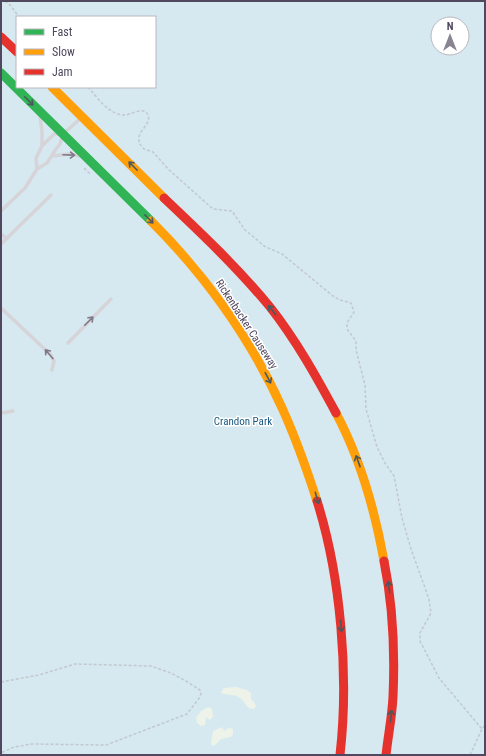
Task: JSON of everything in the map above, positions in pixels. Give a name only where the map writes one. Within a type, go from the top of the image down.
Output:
[{"type":"main road","points":[[1,37],[16,51]]},
{"type":"main road","name":"Rickenbacker Causeway","points":[[1,73],[168,238],[201,276],[220,301],[252,350],[273,389],[287,418],[308,470],[321,512],[337,592],[342,645],[344,696],[340,755]]},
{"type":"main road","name":"Rickenbacker Causeway","points":[[53,88],[215,248],[265,301],[295,341],[315,373],[338,416],[355,455],[369,493],[388,572],[392,615],[394,665],[393,698],[386,755]]},
{"type":"lane","points":[[40,112],[42,146]]},
{"type":"lane","points":[[1,211],[25,188],[37,169],[47,163],[60,144],[63,134],[82,116]]},
{"type":"lane","points":[[37,169],[36,158],[42,146],[54,134],[63,134]]},
{"type":"lane","points":[[52,156],[69,154],[87,158]]},
{"type":"lane","points":[[1,244],[51,195]]},
{"type":"lane","points":[[1,234],[6,238]]},
{"type":"lane","points":[[68,343],[111,299]]},
{"type":"lane","points":[[1,308],[51,355],[54,361],[52,370]]},
{"type":"lane","points":[[1,412],[12,411]]},
{"type":"path","points":[[5,1],[18,16]]},
{"type":"path","points":[[1,682],[39,675],[75,664],[151,666],[171,673],[186,681],[200,690],[201,693],[200,697],[187,714],[113,743],[101,746],[46,744],[23,745],[1,753]]},
{"type":"path","points":[[470,755],[485,725]]},
{"type":"green space","name":"Crandon Park","points":[[1,1],[485,1],[485,755],[1,755]]},
{"type":"sand","points":[[236,687],[247,690],[251,693],[251,699],[256,706],[254,709],[248,707],[239,697],[221,693],[224,688]]},
{"type":"sand","points":[[208,707],[212,709],[213,717],[210,720],[206,717],[205,725],[201,726],[197,723],[196,718],[201,711]]},
{"type":"sand","points":[[222,727],[224,731],[229,728],[233,729],[233,735],[222,739],[212,746],[213,731]]},
{"type":"traffic: fast","points":[[1,73],[16,88]]},
{"type":"traffic: fast","points":[[16,88],[151,221]]},
{"type":"traffic: slow","points":[[53,88],[164,198]]},
{"type":"traffic: slow","points":[[151,221],[208,286],[226,310],[257,358],[288,421],[317,501]]},
{"type":"traffic: slow","points":[[336,413],[345,430],[366,485],[384,561]]},
{"type":"traffic: jam","points":[[1,37],[16,51]]},
{"type":"traffic: jam","points":[[164,198],[232,265],[270,307],[297,345],[336,413]]},
{"type":"traffic: jam","points":[[317,501],[332,562],[341,627],[344,693],[340,755]]},
{"type":"traffic: jam","points":[[384,561],[393,629],[394,663],[392,704],[386,755]]}]
